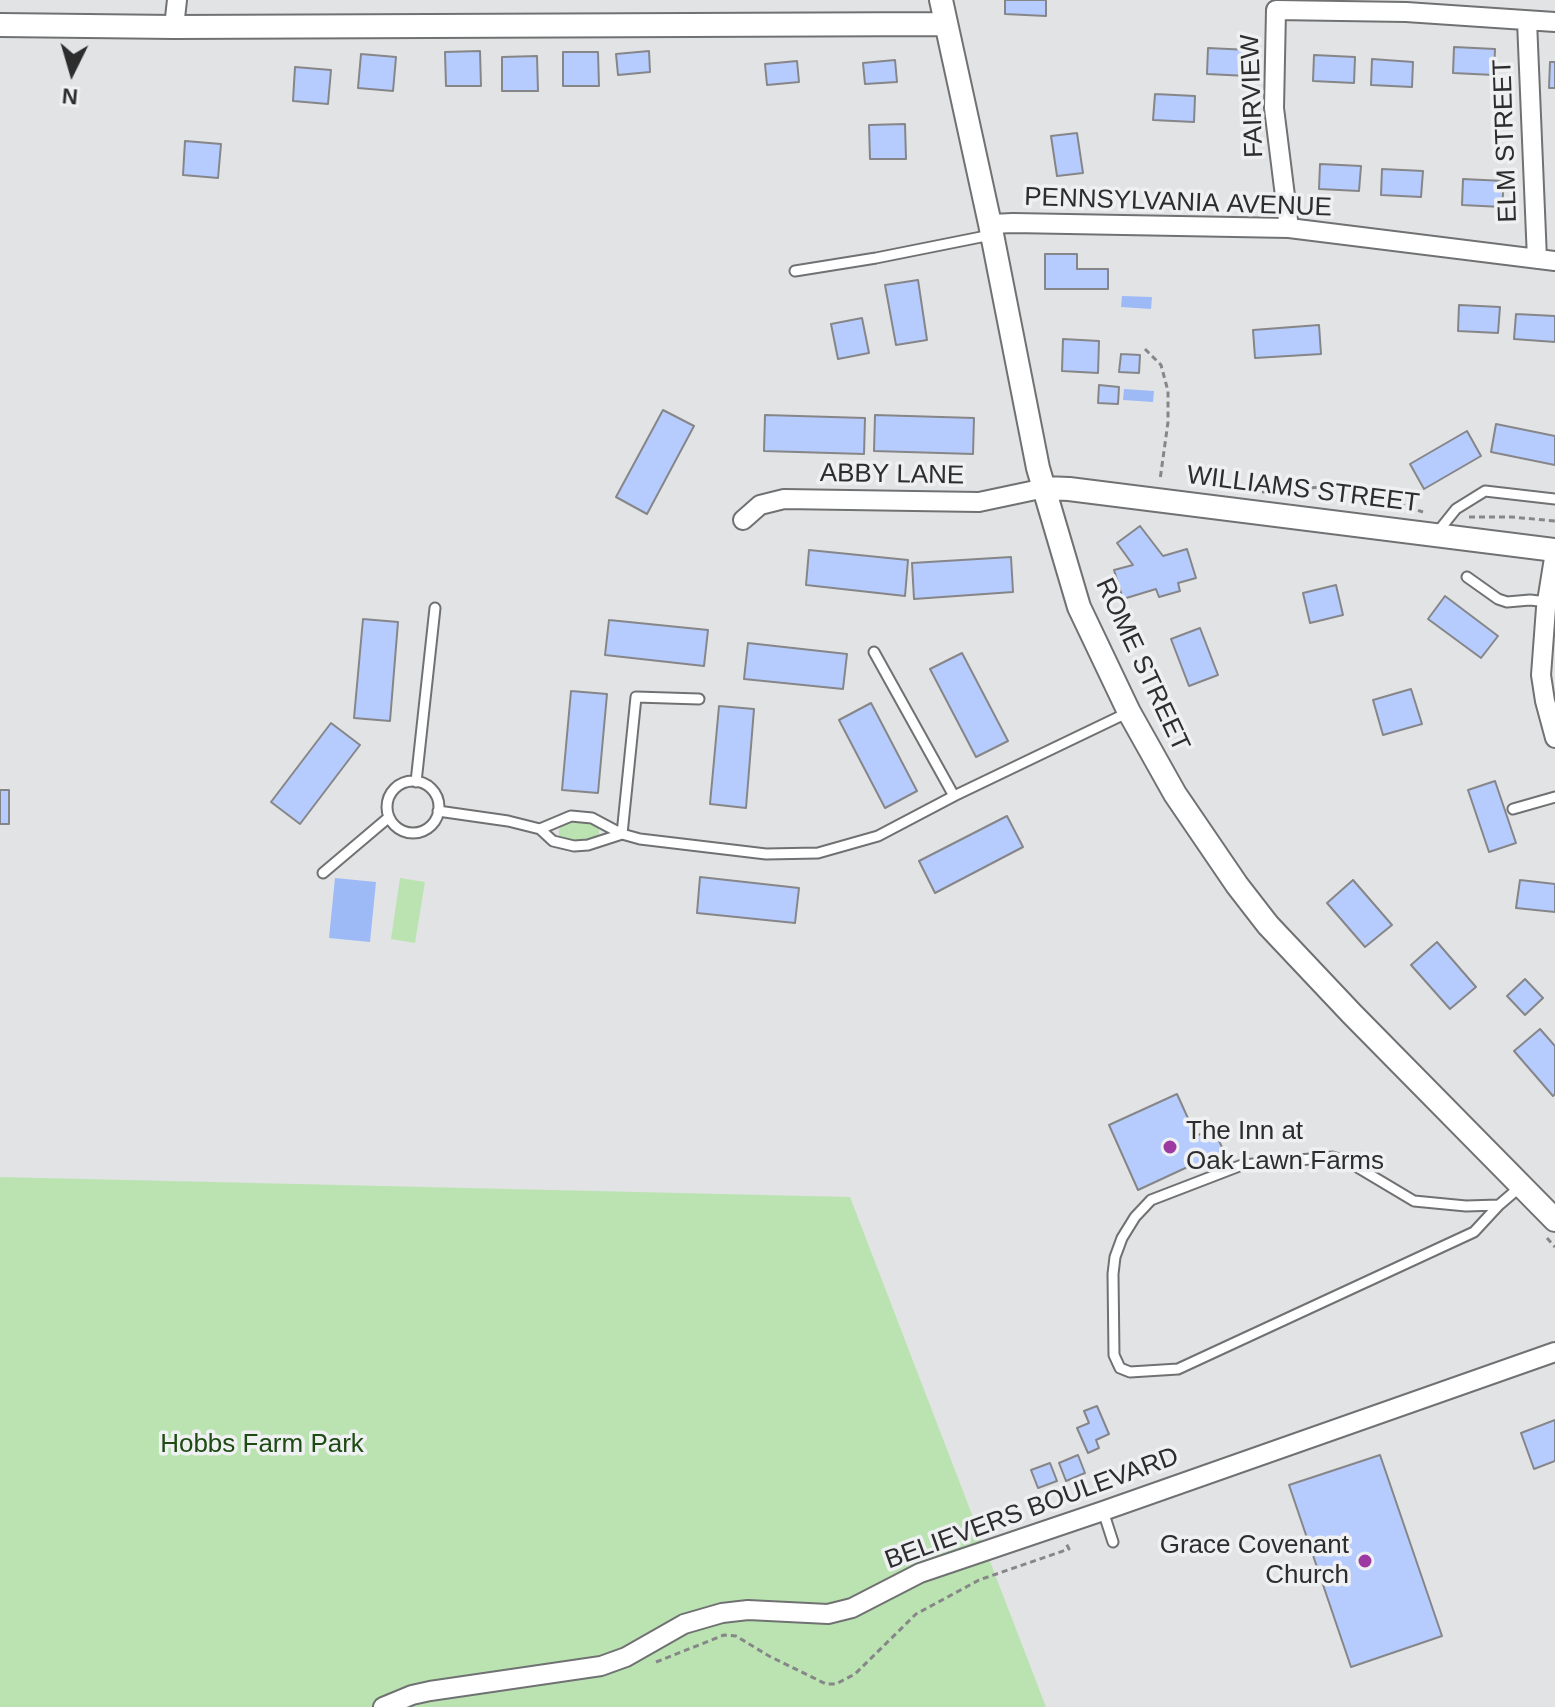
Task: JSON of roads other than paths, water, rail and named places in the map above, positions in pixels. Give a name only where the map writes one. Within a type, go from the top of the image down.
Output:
[{"type":"street","points":[[174,27],[177,0]]},
{"type":"street","name":"ROME STREET","points":[[941,0],[1038,468],[1079,607],[1129,712],[1175,794],[1268,925],[1555,1220]]},
{"type":"street","name":"FAIRVIEW","points":[[1289,228],[1274,108],[1276,10],[1406,12],[1527,21]]},
{"type":"street","points":[[1527,21],[1555,22]]},
{"type":"street","name":"ELM STREET","points":[[1527,21],[1546,260]]},
{"type":"street","points":[[0,25],[945,24]]},
{"type":"street","name":"PENNSYLVANIA AVENUE","points":[[991,230],[1013,223],[1289,228],[1546,260]]},
{"type":"street","name":"ABBY LANE","points":[[743,520],[760,505],[784,499],[979,502],[1045,488]]},
{"type":"street","name":"WILLIAMS STREET","points":[[1045,488],[1435,525],[1555,551]]},
{"type":"street","points":[[1555,551],[1541,675],[1555,738]]},
{"type":"street","name":"BELIEVERS BOULEVARD","points":[[383,1707],[430,1691],[601,1666],[626,1657],[684,1624],[722,1613],[748,1610],[828,1614],[852,1608],[920,1573],[1555,1352]]},
{"type":"lane","points":[[795,271],[876,258],[991,230]]},
{"type":"lane","points":[[1435,525],[1485,491],[1555,499]]},
{"type":"lane","points":[[1467,577],[1507,602],[1551,602]]},
{"type":"lane","points":[[416,782],[435,608]]},
{"type":"lane","points":[[874,652],[954,796]]},
{"type":"lane","points":[[622,834],[636,697],[699,699]]},
{"type":"lane","points":[[540,829],[571,816],[592,818],[622,834],[640,839],[766,854],[818,853],[878,836],[1129,712]]},
{"type":"lane","points":[[407,781],[424,783],[435,793],[438,811],[433,825],[417,833],[408,833],[388,818],[386,808],[392,791],[407,781]]},
{"type":"lane","points":[[1513,809],[1555,797]]},
{"type":"lane","points":[[438,811],[540,829],[553,841],[574,846],[588,845],[622,834]]},
{"type":"lane","points":[[323,873],[388,818]]},
{"type":"lane","points":[[1499,1205],[1466,1206],[1414,1201],[1352,1164],[1333,1157],[1242,1165],[1151,1200],[1136,1214],[1115,1257],[1114,1355],[1120,1368],[1130,1372],[1178,1369],[1474,1232],[1523,1185]]},
{"type":"lane","points":[[1103,1511],[1113,1542]]},
{"type":"water","points":[[1122,296],[1152,297],[1151,309],[1121,307]]},
{"type":"water","points":[[1124,389],[1154,391],[1153,402],[1123,400]]},
{"type":"water","points":[[335,878],[376,882],[370,942],[329,938]]},
{"type":"place","name":"The Inn at Oak Lawn Farms","points":[[1170,1147]]},
{"type":"place","name":"Grace Covenant Church","points":[[1365,1561]]},
{"type":"park label","name":"Hobbs Farm Park","points":[[262,1445]]}]
